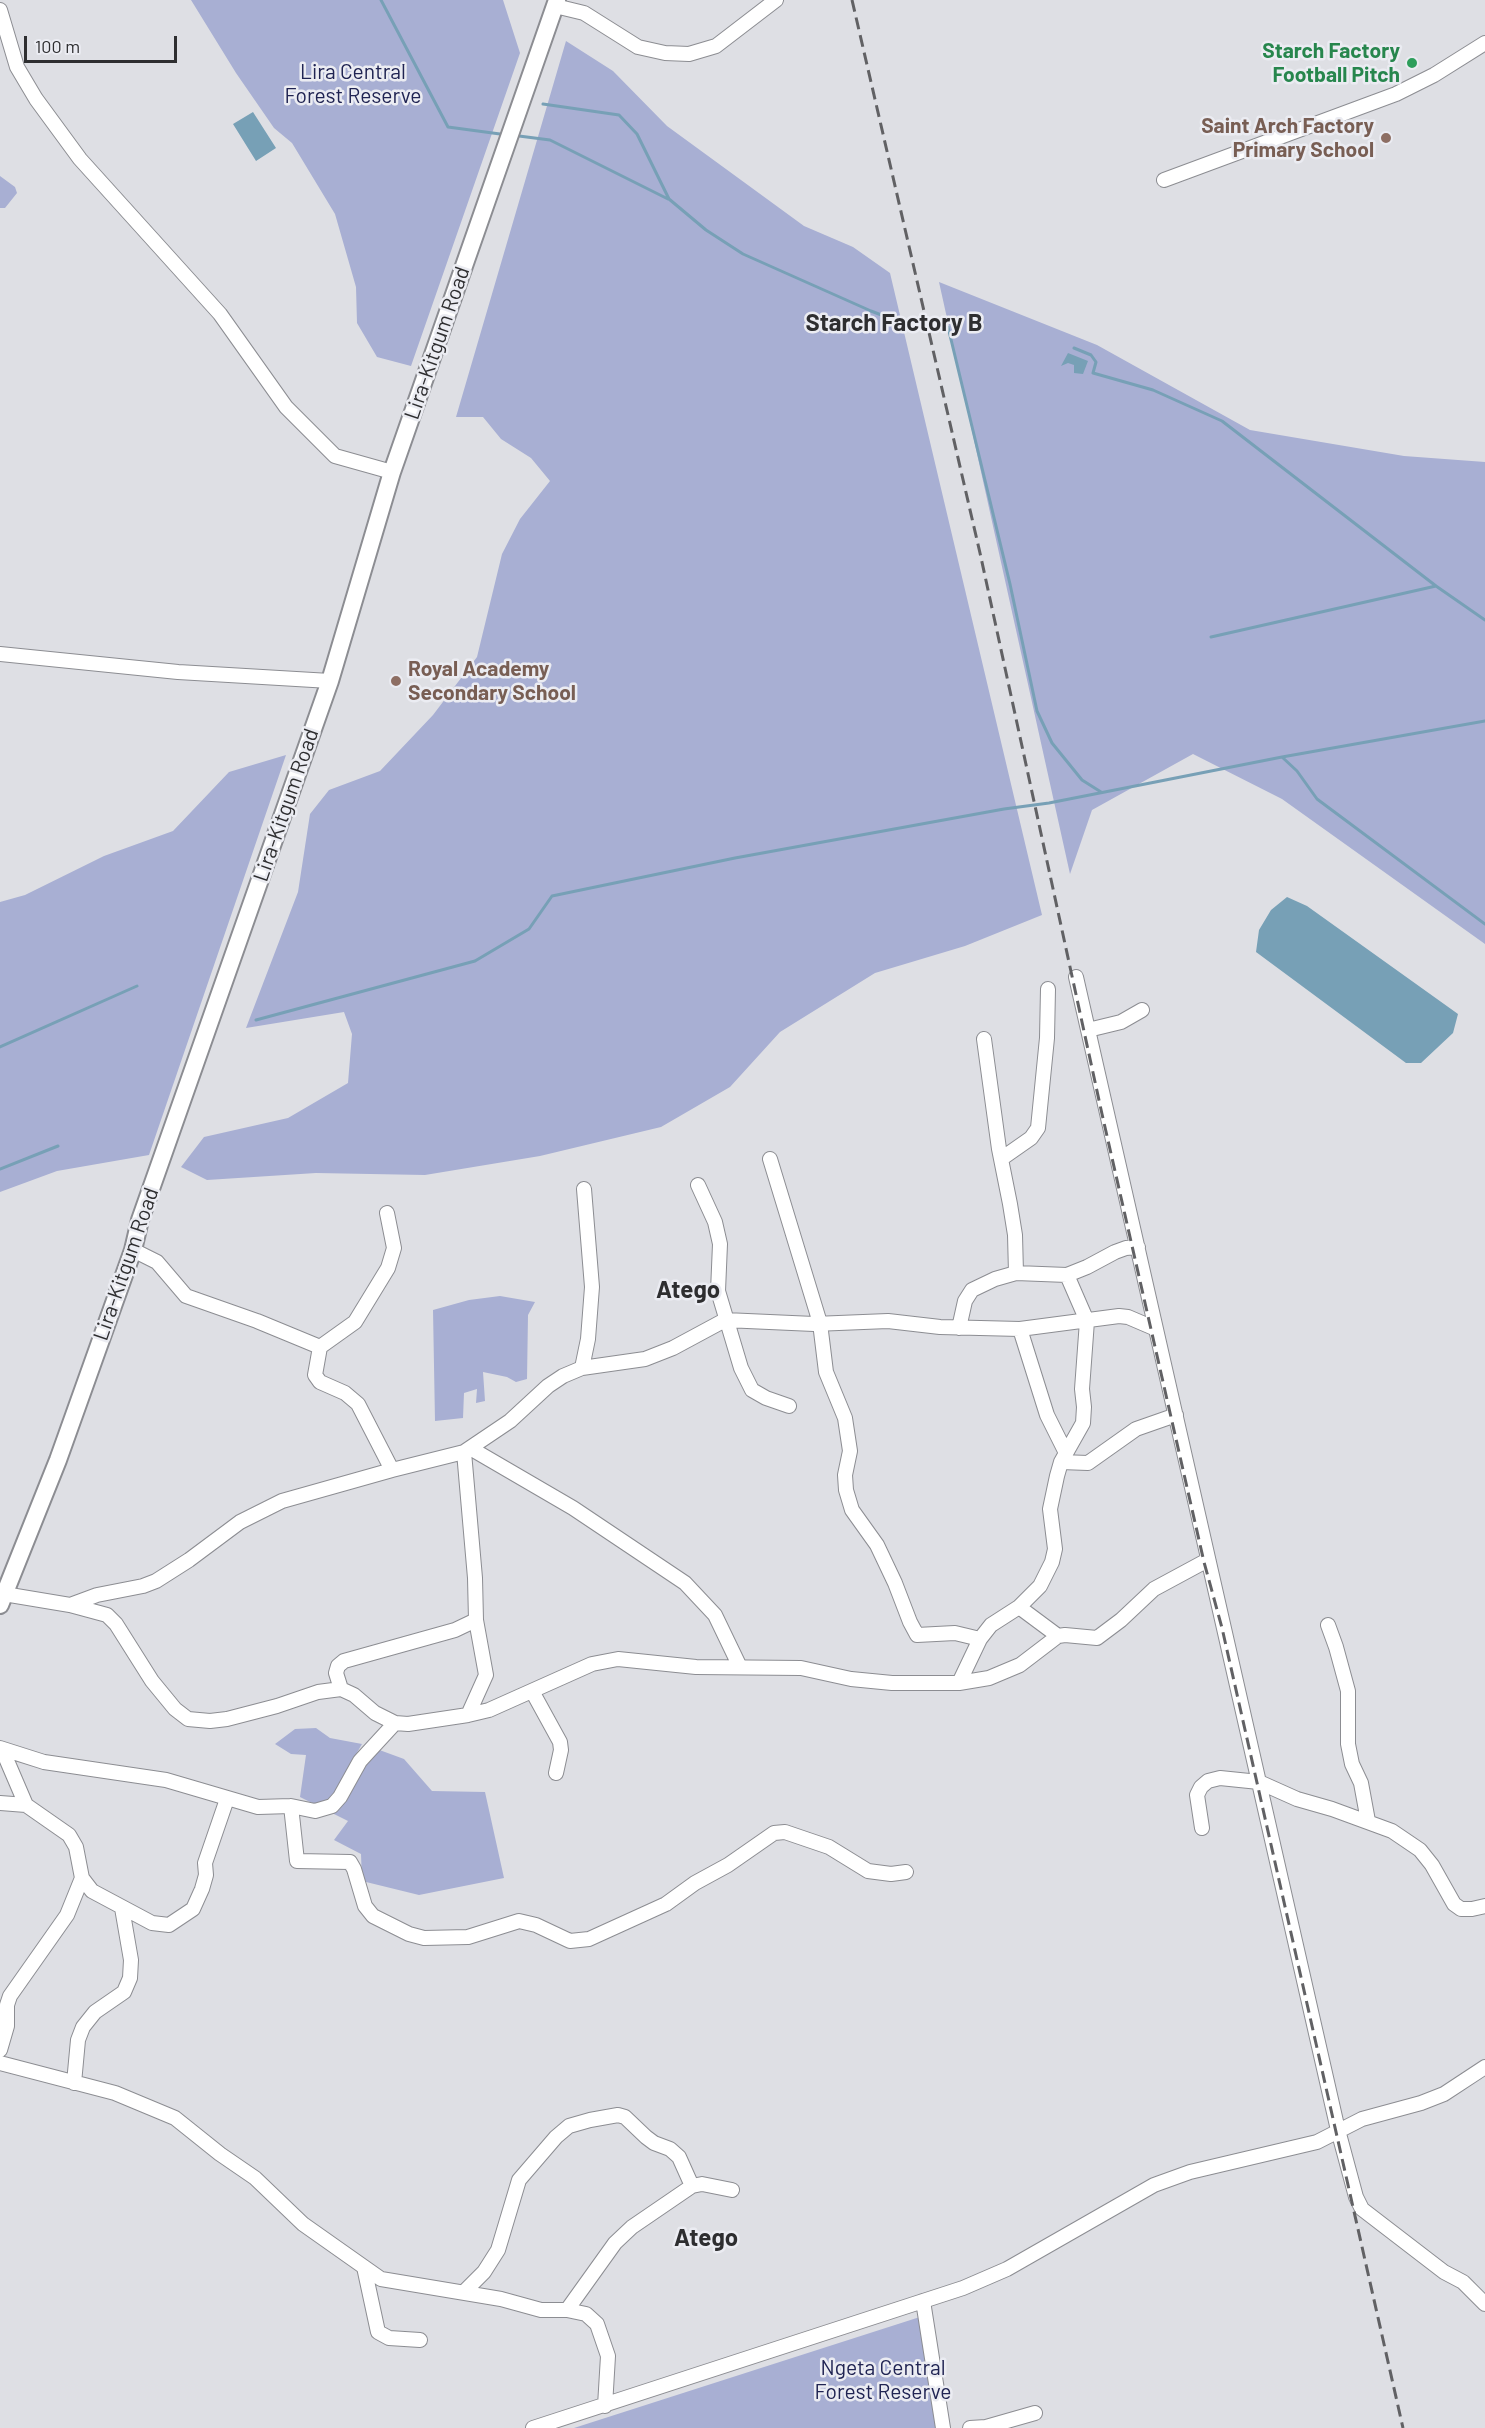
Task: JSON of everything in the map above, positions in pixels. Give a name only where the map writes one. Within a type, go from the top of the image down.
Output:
[{"type":"main road","name":"Lira-Kitgum Road","points":[[2,1600],[58,1460],[133,1250],[144,1209],[330,681],[392,472],[556,3]]},
{"type":"street","points":[[556,3],[584,13],[638,47],[665,53],[689,54],[716,46],[776,0]]},
{"type":"street","points":[[0,10],[17,67],[36,99],[80,159],[220,314],[286,407],[336,456],[392,472]]},
{"type":"street","points":[[1164,180],[1396,94],[1434,75],[1485,43]]},
{"type":"street","points":[[0,654],[178,672],[330,681]]},
{"type":"street","points":[[1076,977],[1338,2130],[1356,2198],[1362,2209],[1395,2232],[1444,2272],[1463,2282],[1485,2304]]},
{"type":"street","points":[[1001,1159],[1031,1138],[1038,1128],[1047,1038],[1048,989]]},
{"type":"street","points":[[1088,1029],[1121,1022],[1142,1010]]},
{"type":"street","points":[[984,1039],[1001,1159],[1015,1235],[1016,1273]]},
{"type":"street","points":[[770,1159],[820,1323],[826,1372],[844,1418],[850,1451],[845,1475],[846,1490],[852,1510],[877,1545],[895,1583],[909,1622],[917,1635],[955,1632],[980,1639]]},
{"type":"street","points":[[698,1185],[716,1222],[720,1244],[717,1291],[741,1368],[752,1390],[789,1406]]},
{"type":"street","points":[[582,1368],[588,1339],[592,1287],[584,1189]]},
{"type":"street","points":[[387,1213],[394,1248],[388,1268],[355,1322],[320,1347],[315,1375],[320,1382],[345,1393],[358,1404],[392,1470]]},
{"type":"street","points":[[959,1328],[965,1301],[972,1290],[1016,1273],[1067,1275],[1115,1252],[1138,1247]]},
{"type":"street","points":[[133,1250],[157,1262],[186,1296],[257,1321],[320,1347]]},
{"type":"street","points":[[959,1683],[980,1639],[992,1625],[1019,1607],[1040,1586],[1052,1562],[1055,1549],[1050,1509],[1064,1458],[1083,1423],[1082,1389],[1087,1321],[1067,1275]]},
{"type":"street","points":[[70,1605],[97,1595],[143,1586],[156,1581],[240,1522],[282,1501],[467,1450],[510,1421],[548,1386],[582,1368],[645,1359],[673,1348],[725,1320],[820,1323],[888,1322],[959,1328],[1020,1329],[1128,1317],[1156,1329]]},
{"type":"street","points":[[1020,1329],[1047,1415],[1064,1458]]},
{"type":"street","points":[[1064,1458],[1088,1463],[1136,1429],[1176,1415]]},
{"type":"street","points":[[467,1450],[476,1620],[486,1675],[468,1715]]},
{"type":"street","points":[[467,1450],[581,1513],[685,1583],[715,1615],[740,1667]]},
{"type":"street","points":[[2,1600],[70,1605],[110,1617],[152,1681],[174,1709],[188,1719],[210,1721],[241,1716],[318,1692],[341,1689],[354,1695],[375,1713],[395,1723],[408,1724],[489,1710],[592,1664],[618,1659],[696,1667],[801,1668],[851,1679],[892,1683],[959,1683],[989,1678],[1009,1670],[1058,1636],[1097,1638],[1121,1620],[1145,1595],[1204,1562],[1209,1562]]},
{"type":"street","points":[[1019,1607],[1058,1636]]},
{"type":"street","points":[[341,1689],[336,1673],[338,1666],[344,1661],[455,1630],[476,1620]]},
{"type":"street","points":[[1328,1625],[1348,1691],[1348,1744],[1352,1764],[1361,1783],[1368,1821]]},
{"type":"street","points":[[532,1691],[560,1742],[561,1750],[556,1773]]},
{"type":"street","points":[[1,1749],[44,1762],[166,1780],[258,1808],[291,1806],[315,1810],[332,1806],[340,1797],[360,1761],[395,1723]]},
{"type":"street","points":[[1,1749],[26,1805]]},
{"type":"street","points":[[1202,1828],[1197,1795],[1208,1781],[1220,1778],[1259,1782],[1297,1799],[1368,1821],[1392,1831],[1420,1850],[1439,1874],[1454,1904],[1461,1909],[1485,1906]]},
{"type":"street","points":[[0,1803],[26,1805],[69,1834],[76,1847],[82,1878],[92,1891],[152,1923],[169,1925],[190,1913],[202,1889],[206,1875],[205,1863],[227,1799]]},
{"type":"street","points":[[291,1806],[297,1861],[350,1862],[362,1898],[373,1916],[409,1934],[424,1938],[468,1937],[519,1921],[536,1925],[570,1941],[588,1940],[666,1904],[694,1883],[728,1864],[774,1833],[785,1832],[829,1847],[868,1871],[891,1874],[906,1872]]},
{"type":"street","points":[[0,2050],[7,2026],[7,2005],[10,1996],[67,1915],[82,1878]]},
{"type":"street","points":[[74,2083],[78,2040],[83,2026],[95,2012],[124,1992],[130,1978],[131,1960],[122,1908]]},
{"type":"street","points":[[0,2063],[115,2093],[175,2118],[255,2178],[303,2224],[381,2279],[464,2292],[541,2310],[567,2310],[586,2314],[597,2324],[608,2356],[609,2372],[605,2406]]},
{"type":"street","points":[[533,2428],[963,2288],[1007,2269],[1154,2184],[1190,2172],[1298,2149],[1362,2119],[1421,2103],[1444,2094],[1485,2067]]},
{"type":"street","points":[[464,2292],[484,2272],[498,2250],[519,2180],[556,2137],[569,2126],[609,2116],[625,2117],[646,2137],[670,2149],[679,2157],[692,2186]]},
{"type":"street","points":[[567,2310],[623,2234],[692,2186],[702,2184],[732,2190]]},
{"type":"street","points":[[364,2267],[378,2332],[389,2338],[420,2340]]},
{"type":"street","points":[[923,2301],[943,2428]]},
{"type":"street","points":[[970,2428],[986,2427],[1035,2413]]},
{"type":"green space","name":"Lira Central Forest Reserve","points":[[191,0],[503,0],[520,53],[411,366],[377,357],[357,323],[356,287],[335,214],[292,143],[274,128],[236,73]]},
{"type":"green space","points":[[566,41],[613,71],[667,126],[804,226],[853,247],[890,273],[1042,915],[965,946],[875,973],[780,1032],[730,1087],[661,1127],[540,1156],[425,1175],[316,1173],[207,1180],[181,1167],[204,1137],[288,1118],[348,1083],[352,1034],[344,1012],[246,1028],[298,892],[310,814],[329,790],[380,771],[433,715],[477,657],[502,554],[520,519],[550,481],[531,458],[501,439],[483,417],[456,417]]},
{"type":"green space","points":[[0,176],[15,187],[17,193],[5,208],[0,208]]},
{"type":"green space","points":[[939,282],[1097,345],[1250,430],[1404,456],[1485,462],[1485,944],[1282,799],[1193,754],[1092,810],[1070,874]]},
{"type":"green space","points":[[286,755],[149,1155],[57,1171],[0,1192],[0,902],[25,895],[104,856],[173,831],[229,772]]},
{"type":"green space","points":[[500,1296],[535,1302],[528,1315],[527,1379],[516,1382],[507,1377],[483,1372],[485,1401],[476,1403],[477,1389],[464,1393],[463,1418],[435,1421],[433,1310],[469,1300]]},
{"type":"green space","points":[[316,1728],[330,1738],[362,1744],[348,1768],[358,1771],[374,1748],[404,1759],[432,1791],[485,1792],[504,1878],[419,1895],[362,1881],[361,1854],[334,1840],[348,1821],[300,1797],[306,1755],[291,1754],[275,1744],[295,1729]]},
{"type":"green space","name":"Ngeta Central Forest Reserve","points":[[923,2316],[938,2428],[574,2428]]},
{"type":"shaded area","points":[[253,112],[276,148],[256,161],[233,124]]},
{"type":"shaded area","points":[[1068,353],[1088,361],[1083,374],[1074,373],[1074,365],[1068,363],[1061,366]]},
{"type":"shaded area","points":[[1287,897],[1307,906],[1458,1014],[1453,1033],[1421,1063],[1406,1063],[1256,952],[1259,930],[1271,910]]},
{"type":"waterway","points":[[381,0],[448,127],[500,134]]},
{"type":"waterway","points":[[543,104],[619,115],[637,134],[669,199],[706,230],[743,254],[915,328],[948,327],[1010,584],[1037,711],[1052,743],[1082,780],[1101,792]]},
{"type":"waterway","points":[[519,136],[550,140],[668,199]]},
{"type":"waterway","points":[[1074,348],[1091,355],[1096,362],[1093,373],[1153,390],[1222,421],[1436,586],[1485,620]]},
{"type":"waterway","points":[[1211,637],[1436,586]]},
{"type":"waterway","points":[[1282,757],[1485,721]]},
{"type":"waterway","points":[[256,1020],[475,961],[529,929],[552,896],[735,858],[1004,809],[1049,803],[1282,757],[1297,771],[1317,799],[1485,924]]},
{"type":"waterway","points":[[0,1047],[137,986]]},
{"type":"waterway","points":[[0,1169],[58,1146]]},
{"type":"railway","points":[[852,0],[980,553],[1102,1114],[1204,1562],[1222,1628],[1403,2428]]},
{"type":"place","name":"Starch Factory Football Pitch","points":[[1412,63]]},
{"type":"place","name":"Saint Arch Factory Primary School","points":[[1386,138]]},
{"type":"place","name":"Royal Academy Secondary School","points":[[396,681]]},
{"type":"district","name":"Starch Factory B","points":[[894,323]]},
{"type":"district","name":"Atego","points":[[688,1290]]},
{"type":"district","name":"Atego","points":[[706,2238]]}]
